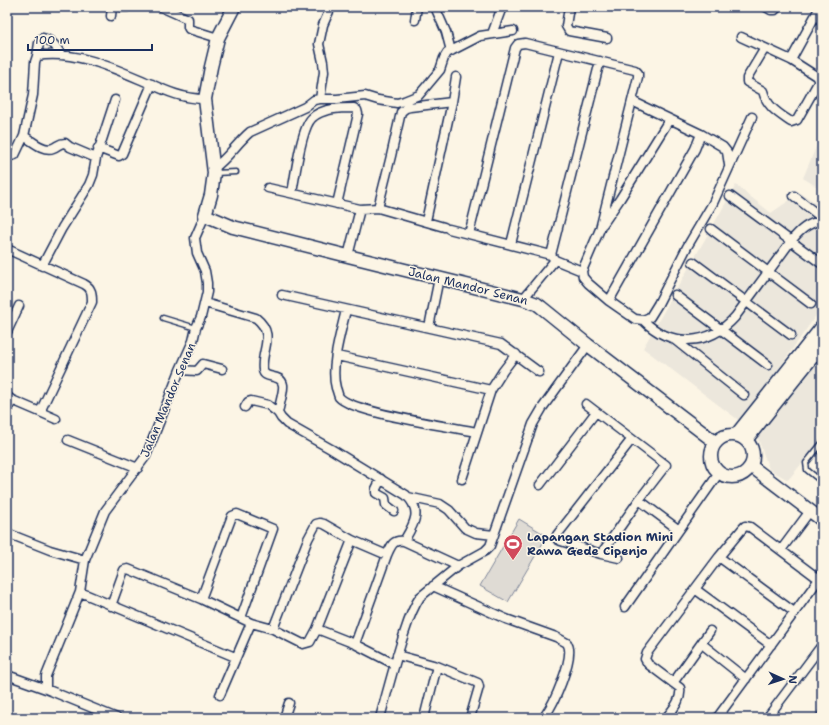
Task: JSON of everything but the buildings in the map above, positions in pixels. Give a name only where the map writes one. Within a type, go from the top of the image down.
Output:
[{"type":"street","points":[[111,16],[112,7]]},
{"type":"street","points":[[122,7],[127,7]]},
{"type":"street","points":[[161,7],[188,19],[189,29],[218,38]]},
{"type":"street","name":"Jalan Mandor Senan","points":[[46,688],[46,676],[80,592],[85,560],[105,511],[146,456],[190,347],[205,303],[207,283],[205,272],[197,253],[195,238],[211,195],[214,170],[205,99],[210,67],[218,38],[234,7]]},
{"type":"street","points":[[320,99],[324,72],[319,44],[323,24],[331,7]]},
{"type":"street","points":[[414,20],[417,7]]},
{"type":"street","points":[[435,7],[446,32],[451,51]]},
{"type":"street","points":[[492,34],[502,7]]},
{"type":"street","points":[[569,7],[566,26],[569,31],[606,38]]},
{"type":"street","points":[[766,7],[771,10],[775,10],[778,7]]},
{"type":"street","points":[[791,60],[820,7]]},
{"type":"street","points":[[214,170],[242,138],[250,132],[305,107],[314,100],[365,96],[396,103],[404,101],[419,95],[440,70],[446,54],[480,36],[513,31]]},
{"type":"street","points":[[741,37],[765,48],[791,60],[816,76],[819,81],[797,120],[791,122],[776,111],[767,102],[763,91],[747,82],[747,78],[765,48]]},
{"type":"street","points":[[7,157],[15,155],[24,136],[33,95],[35,62],[39,43],[42,38],[47,39],[55,45],[61,55]]},
{"type":"street","points":[[469,234],[515,48],[518,44],[525,43],[600,61],[635,70],[638,73],[600,229],[582,271],[583,277],[588,283],[609,301],[635,319],[643,320],[650,317],[658,304],[687,247],[713,203],[752,117]]},
{"type":"street","points":[[511,244],[559,52]]},
{"type":"street","points":[[37,56],[61,55],[98,63],[152,84],[170,93],[194,99],[205,99]]},
{"type":"street","points":[[523,299],[553,258],[600,61]]},
{"type":"street","points":[[426,222],[456,77]]},
{"type":"street","points":[[98,148],[119,156],[122,154],[152,84]]},
{"type":"street","points":[[42,266],[62,228],[89,185],[93,175],[98,148],[114,100]]},
{"type":"street","points":[[632,101],[701,134],[723,147],[729,155],[729,166]]},
{"type":"street","points":[[378,208],[401,112],[410,107],[452,102]]},
{"type":"street","points":[[292,193],[299,152],[308,123],[313,116],[336,109],[354,108],[357,110],[358,114],[337,204]]},
{"type":"street","points":[[600,229],[669,120]]},
{"type":"street","points":[[609,301],[695,149],[701,134]]},
{"type":"street","points":[[24,136],[42,148],[54,148],[59,144],[65,143],[70,147],[96,158]]},
{"type":"street","points":[[268,188],[360,209],[378,208],[446,228],[511,244],[553,258],[582,271]]},
{"type":"street","points":[[730,196],[822,264]]},
{"type":"street","points":[[794,196],[822,219]]},
{"type":"street","points":[[348,256],[360,209]]},
{"type":"street","name":"Jalan Mandor Senan","points":[[205,214],[233,227],[523,299],[536,304],[715,442]]},
{"type":"street","points":[[675,340],[692,340],[708,337],[729,324],[736,317],[746,301],[791,241],[810,223],[822,219]]},
{"type":"street","points":[[711,229],[811,304]]},
{"type":"street","points":[[7,249],[84,284],[90,288],[92,295],[92,302],[89,309],[40,412]]},
{"type":"street","points":[[693,262],[792,335]]},
{"type":"street","points":[[429,327],[440,278]]},
{"type":"street","points":[[282,295],[501,344],[539,372]]},
{"type":"street","points":[[675,296],[768,365]]},
{"type":"street","points":[[205,303],[256,318],[262,322],[266,330],[267,342],[262,368],[263,373],[282,381],[284,386],[278,413]]},
{"type":"street","points":[[7,332],[19,306]]},
{"type":"street","points":[[346,310],[334,369],[336,388],[339,396],[351,404],[374,412],[477,432]]},
{"type":"street","points":[[643,320],[664,336],[675,340],[744,395]]},
{"type":"street","points":[[741,437],[814,349],[822,327]]},
{"type":"street","points":[[380,718],[394,664],[412,611],[420,597],[433,586],[458,566],[485,551],[490,546],[533,424],[588,345]]},
{"type":"street","points":[[462,479],[491,390],[503,370],[516,354]]},
{"type":"street","points":[[337,356],[491,390]]},
{"type":"street","points":[[180,370],[197,371],[203,364],[222,369]]},
{"type":"street","points":[[7,411],[10,398],[56,419]]},
{"type":"street","points":[[245,406],[248,402],[268,405],[278,413],[287,424],[381,479],[408,497],[413,502],[415,512],[414,525],[404,541]]},
{"type":"street","points":[[586,404],[666,465],[601,554]]},
{"type":"street","points":[[540,485],[596,412]]},
{"type":"street","points":[[728,435],[741,437],[751,447],[753,457],[750,466],[742,474],[730,477],[719,473],[712,464],[711,453],[715,442],[721,437],[728,435]]},
{"type":"street","points":[[619,558],[601,554],[561,541],[557,539],[557,535],[632,439]]},
{"type":"street","points":[[68,440],[138,468]]},
{"type":"street","points":[[750,466],[822,520]]},
{"type":"street","points":[[625,607],[719,473]]},
{"type":"street","points":[[381,479],[376,489],[376,493],[385,498],[386,505],[394,511]]},
{"type":"street","points":[[408,497],[440,504],[449,510],[465,528],[476,533],[494,535]]},
{"type":"street","points":[[639,500],[679,530]]},
{"type":"street","points":[[781,550],[810,511]]},
{"type":"street","points":[[201,599],[229,520],[232,516],[237,514],[273,529],[241,618]]},
{"type":"street","points":[[273,629],[308,539],[316,524],[324,524],[352,540],[387,555]]},
{"type":"street","points":[[666,718],[679,701],[681,694],[680,688],[648,664],[645,659],[647,653],[695,589],[746,526],[750,527],[820,577],[717,718]]},
{"type":"street","points":[[7,533],[50,550],[85,560]]},
{"type":"street","points":[[111,606],[124,570],[128,569],[201,599],[251,623],[273,629],[303,644],[310,642],[317,630],[352,540]]},
{"type":"street","points":[[355,644],[387,555],[394,542],[399,540],[404,541],[458,566]]},
{"type":"street","points":[[720,557],[794,612]]},
{"type":"street","points":[[433,586],[506,619],[556,637],[567,643],[570,649],[559,692],[546,717]]},
{"type":"street","points":[[695,589],[771,645]]},
{"type":"street","points":[[80,592],[235,658]]},
{"type":"street","points":[[220,695],[251,623]]},
{"type":"street","points":[[317,630],[355,644],[394,664]]},
{"type":"street","points":[[673,683],[710,632]]},
{"type":"street","points":[[702,644],[746,679]]},
{"type":"street","points":[[767,718],[822,645]]},
{"type":"street","points":[[397,655],[437,666],[478,683],[479,687],[470,718]]},
{"type":"street","points":[[424,718],[437,666]]},
{"type":"street","points":[[7,675],[46,688],[117,718]]},
{"type":"street","points":[[284,718],[289,704]]},
{"type":"lane","points":[[214,170],[236,172]]},
{"type":"lane","points":[[163,318],[196,328]]},
{"type":"lane","points":[[822,443],[806,463],[807,470],[822,482]]},
{"type":"shaded area","points":[[822,133],[822,190],[803,178]]},
{"type":"shaded area","points":[[736,185],[771,213],[800,193],[822,206],[822,307],[741,422],[643,348]]},
{"type":"shaded area","points":[[822,354],[822,439],[788,480],[769,469],[757,436]]},
{"type":"shaded area","name":"Lapangan Stadion Mini Rawa Gede Cipenjo","points":[[519,519],[547,536],[508,602],[480,586]]},
{"type":"place","name":"Lapangan Stadion Mini Rawa Gede Cipenjo","points":[[513,561]]}]
